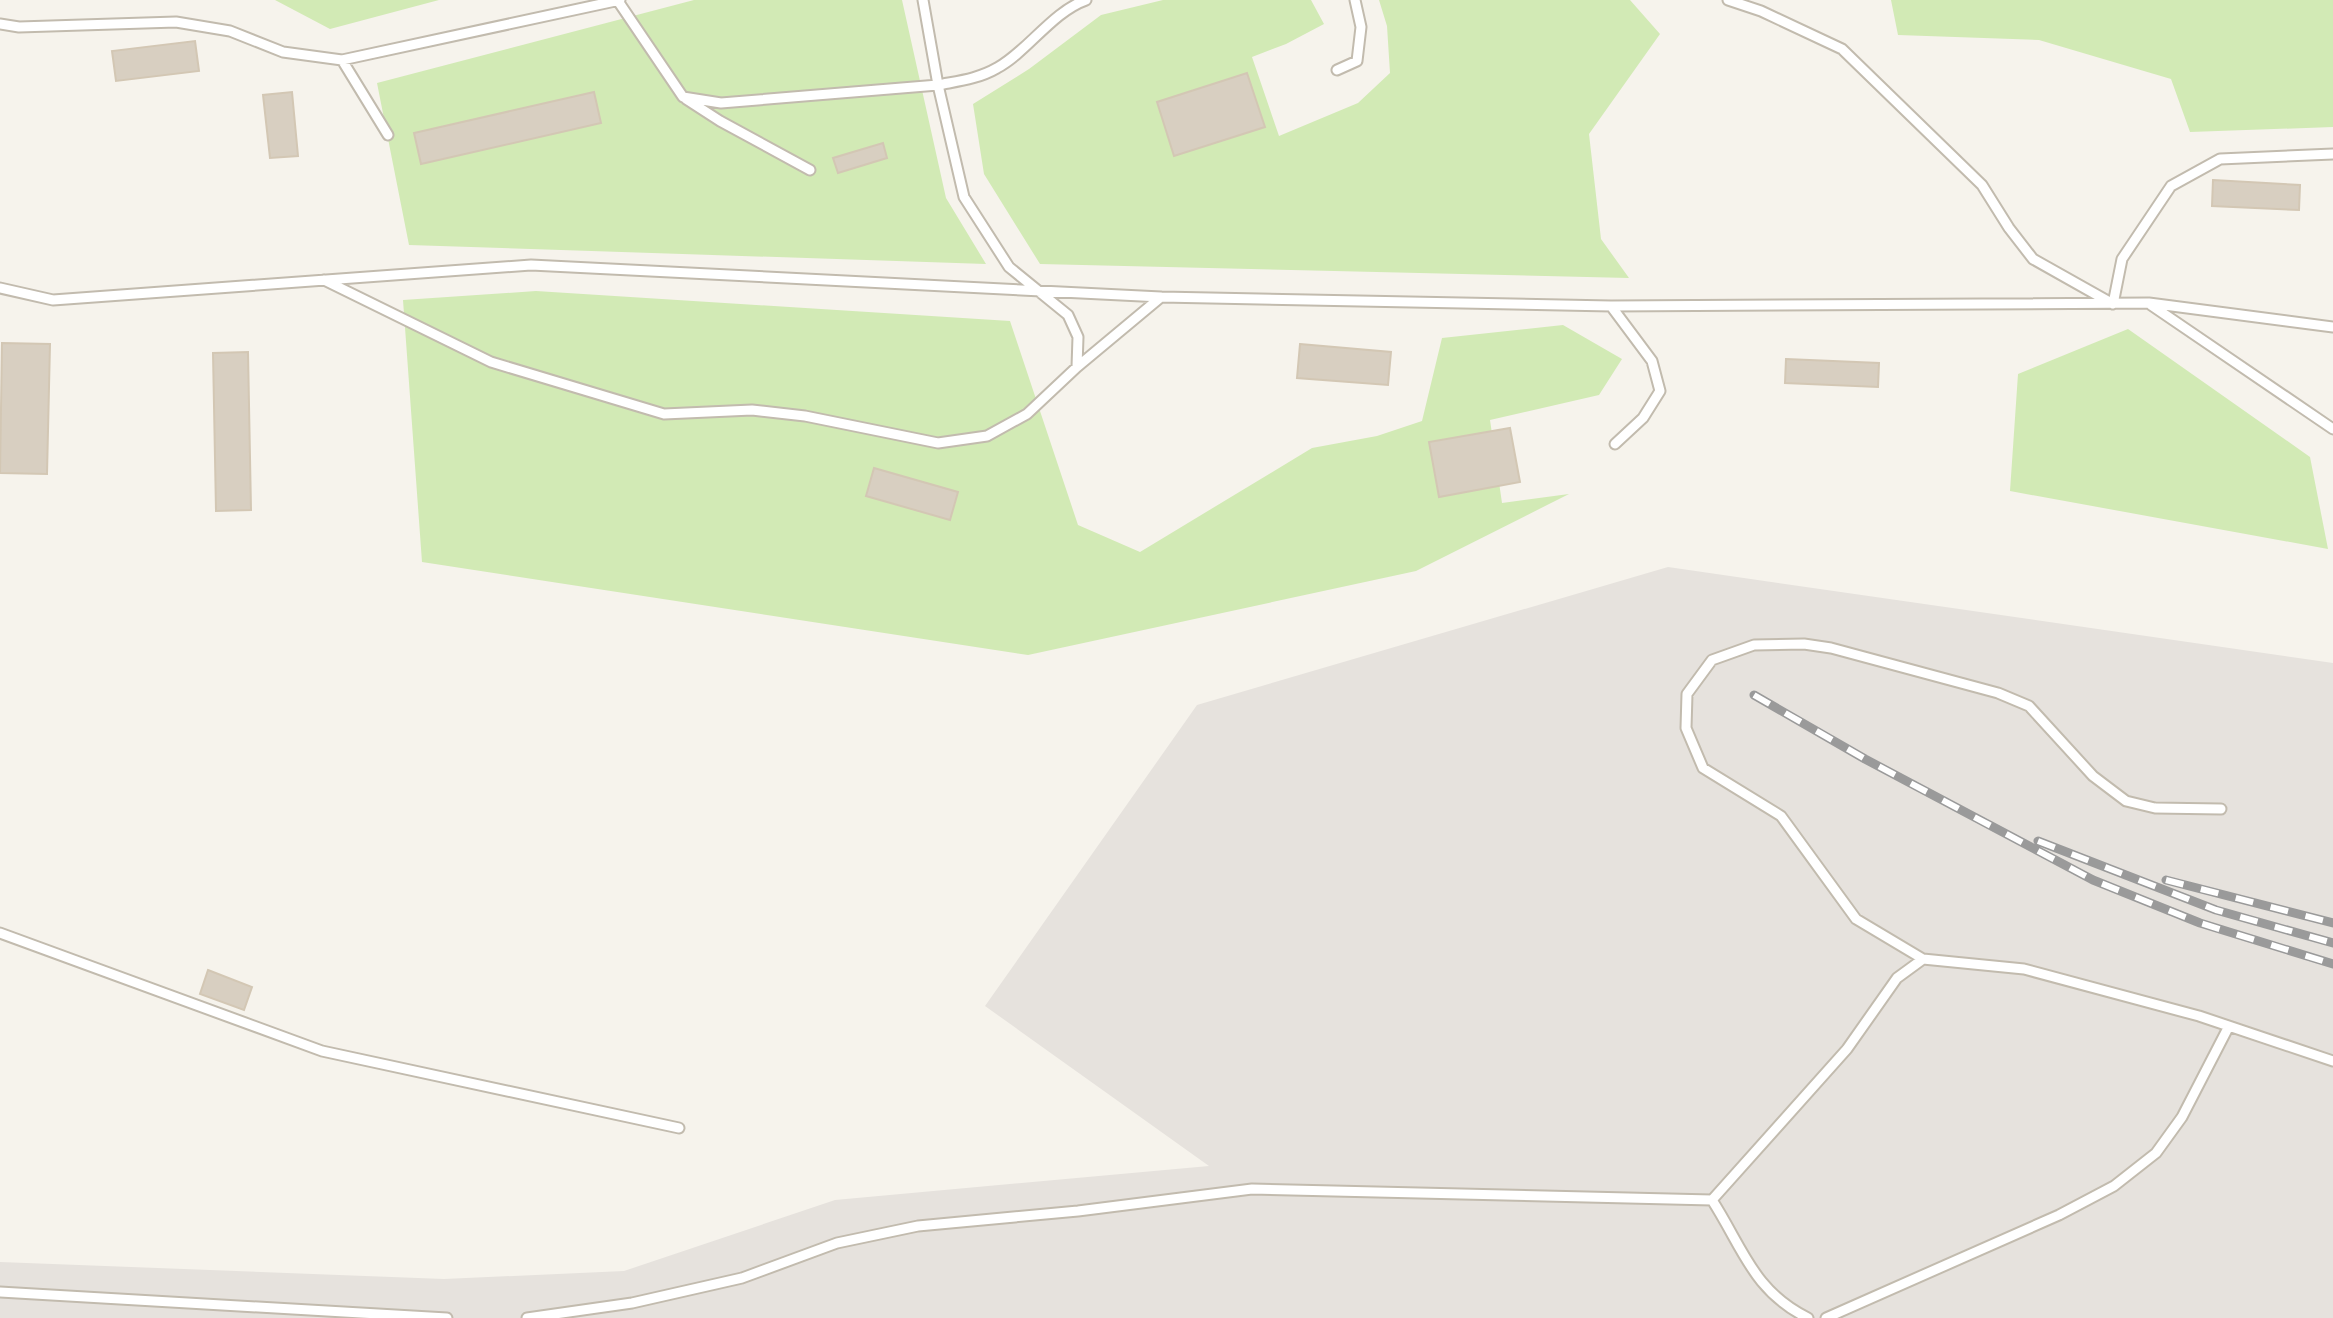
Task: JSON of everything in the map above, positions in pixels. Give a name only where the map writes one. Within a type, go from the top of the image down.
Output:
[{"type":"lane","points":[[0,24],[19,27],[176,22],[230,31],[283,52],[342,60],[619,0],[683,97],[810,170]]},
{"type":"lane","points":[[923,0],[938,85],[964,197],[1009,267],[1068,315],[1078,337],[1077,367]]},
{"type":"lane","points":[[683,97],[721,103],[938,85],[974,79],[999,67],[1032,37],[1086,0]]},
{"type":"lane","points":[[1337,70],[1357,61],[1361,27],[1355,0]]},
{"type":"lane","points":[[1728,0],[1761,11],[1842,49],[1982,185],[2033,259],[2113,304]]},
{"type":"lane","points":[[342,60],[388,135]]},
{"type":"lane","points":[[2113,304],[2122,259],[2171,186],[2220,159],[2333,154]]},
{"type":"lane","points":[[0,288],[53,300],[531,265],[1161,297],[1611,306],[2149,303],[2333,327]]},
{"type":"lane","points":[[322,279],[491,362],[664,414],[752,410],[805,416],[938,443],[987,436],[1027,414],[1077,367],[1161,297]]},
{"type":"lane","points":[[2149,303],[2333,429]]},
{"type":"lane","points":[[1611,306],[1652,361],[1660,391],[1643,418],[1615,444]]},
{"type":"lane","points":[[2221,809],[2155,808],[2126,801],[2093,776],[2029,706],[1998,693],[1831,648],[1804,644],[1754,645],[1712,660],[1687,694],[1686,728],[1703,768],[1781,816],[1856,919],[1923,959],[2024,969],[2229,1026],[2333,1061]]},
{"type":"lane","points":[[0,933],[322,1051],[679,1128]]},
{"type":"lane","points":[[527,1318],[632,1303],[729,1281],[837,1243],[918,1226],[1078,1211],[1252,1189],[1712,1200],[1847,1049],[1897,978],[1923,959]]},
{"type":"lane","points":[[1826,1318],[2059,1215],[2114,1186],[2156,1153],[2182,1117],[2229,1026]]},
{"type":"lane","points":[[1712,1200],[1758,1280],[1788,1308],[1808,1318]]},
{"type":"lane","points":[[0,1292],[447,1318]]},
{"type":"shaded area","points":[[1668,567],[2333,663],[2333,1318],[0,1318],[0,1262],[444,1279],[624,1271],[835,1200],[1209,1166],[985,1006],[1197,705]]},
{"type":"green space","points":[[275,0],[439,0],[330,29]]},
{"type":"green space","points":[[694,0],[902,0],[946,198],[986,264],[409,245],[377,83]]},
{"type":"green space","points":[[1163,0],[1311,0],[1324,24],[1252,57],[1279,136],[1358,103],[1390,73],[1387,26],[1379,0],[1630,0],[1660,34],[1589,134],[1601,239],[1629,278],[1040,264],[984,174],[973,104],[1029,69],[1101,15]]},
{"type":"green space","points":[[1891,0],[2333,0],[2333,127],[2190,132],[2171,79],[2039,40],[1898,35]]},
{"type":"green space","points":[[536,291],[1010,321],[1078,525],[1140,552],[1312,448],[1377,436],[1422,421],[1442,338],[1563,325],[1622,359],[1599,395],[1490,420],[1502,503],[1569,494],[1416,571],[1028,655],[422,562],[403,300]]},
{"type":"green space","points":[[2128,329],[2310,457],[2328,549],[2010,491],[2018,374]]},
{"type":"building","points":[[195,41],[199,71],[116,81],[112,51]]},
{"type":"building","points":[[1247,73],[1265,127],[1174,156],[1157,102]]},
{"type":"building","points":[[292,92],[298,156],[270,158],[263,95]]},
{"type":"building","points":[[594,92],[601,123],[421,164],[414,133]]},
{"type":"building","points":[[883,143],[887,158],[838,173],[833,158]]},
{"type":"building","points":[[2213,180],[2300,185],[2299,210],[2212,206]]},
{"type":"building","points":[[2,343],[50,344],[47,474],[0,473]]},
{"type":"building","points":[[1300,344],[1391,352],[1388,385],[1297,378]]},
{"type":"building","points":[[248,352],[251,510],[216,511],[213,353]]},
{"type":"building","points":[[1786,359],[1879,363],[1878,387],[1785,383]]},
{"type":"building","points":[[1510,428],[1520,482],[1439,497],[1429,442]]},
{"type":"building","points":[[874,468],[958,492],[950,520],[866,496]]},
{"type":"building","points":[[208,970],[252,987],[244,1010],[200,994]]},
{"type":"railway","points":[[1754,695],[1865,759],[2093,880],[2200,923],[2333,964]]},
{"type":"railway","points":[[2038,841],[2216,910],[2333,943]]},
{"type":"railway","points":[[2166,880],[2333,923]]}]
